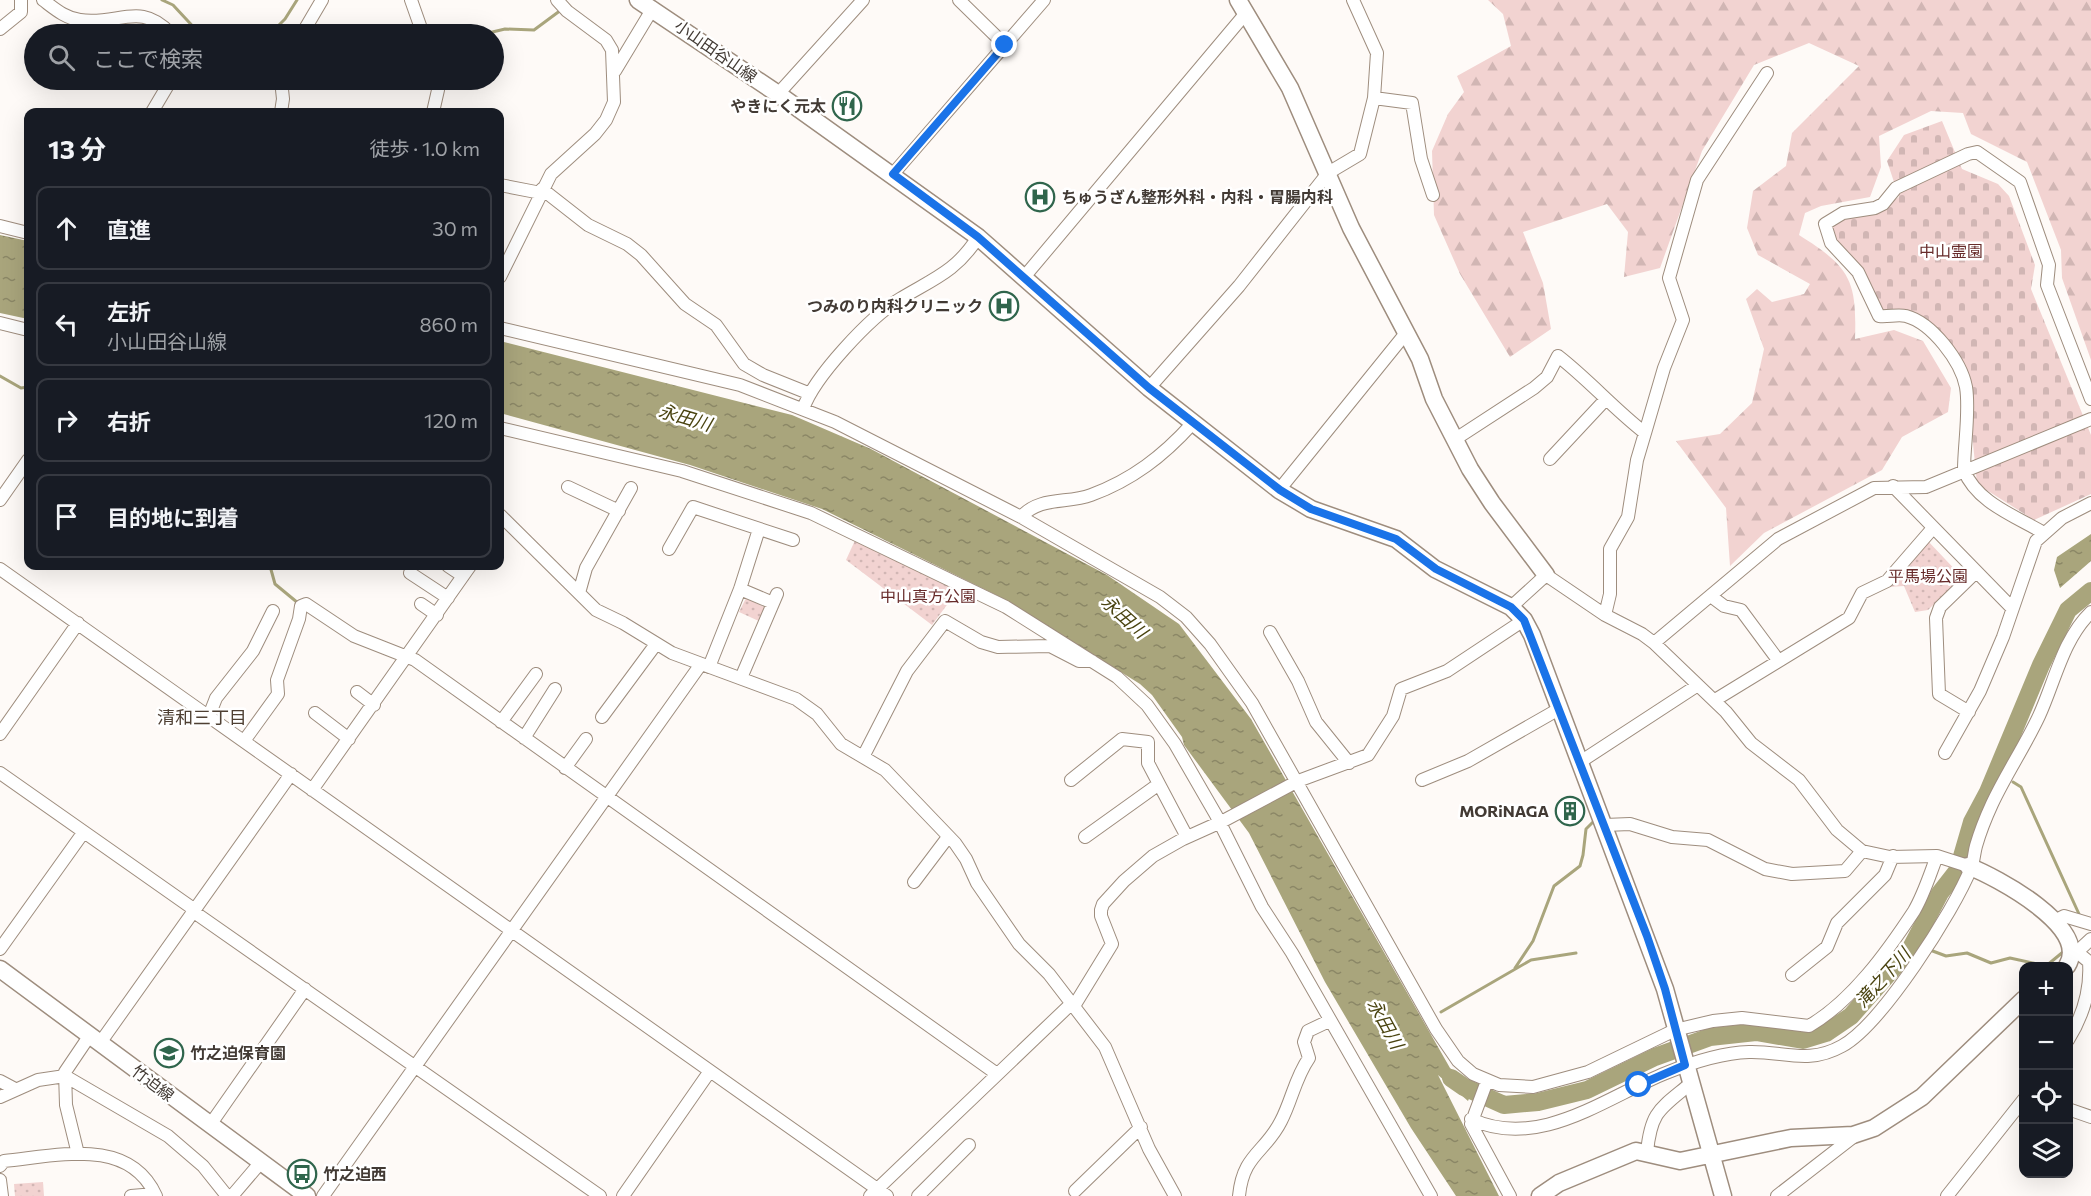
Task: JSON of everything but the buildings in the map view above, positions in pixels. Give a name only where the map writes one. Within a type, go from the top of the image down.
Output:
[{"type":"street","points":[[0,29],[21,12],[21,0]]},
{"type":"street","points":[[44,0],[63,15],[79,20],[96,21],[131,14],[148,16],[158,24]]},
{"type":"street","points":[[308,24],[322,0]]},
{"type":"street","points":[[411,0],[419,24]]},
{"type":"street","name":"小山田谷山線","points":[[638,0],[654,8],[893,174],[978,237],[1025,276],[1149,388],[1192,424],[1280,490],[1311,509],[1396,539],[1449,578],[1511,607],[1524,620],[1647,936],[1723,1196]]},
{"type":"street","points":[[778,94],[863,0]]},
{"type":"street","points":[[960,0],[1005,45]]},
{"type":"street","points":[[893,174],[1044,0]]},
{"type":"street","points":[[1149,388],[1239,286],[1328,173],[1360,154],[1374,99],[1377,53],[1353,0]]},
{"type":"street","points":[[562,5],[606,40],[612,50],[615,71]]},
{"type":"street","points":[[1025,276],[1242,7],[1290,88],[1365,257],[1407,333],[1454,440],[1492,503],[1546,575],[1605,615],[1642,634],[1654,643],[1715,700],[1751,743],[1799,780],[1837,830],[1862,851],[1874,855],[1940,857],[1970,866],[2012,885],[2060,918],[2074,938],[2077,952],[2089,962],[2091,971],[2087,1015],[2073,1033]]},
{"type":"street","points":[[504,269],[551,174],[606,120],[614,102],[612,82],[615,71],[654,8]]},
{"type":"street","points":[[1605,615],[1610,594],[1610,549],[1628,517],[1637,460],[1664,368],[1683,320],[1669,278],[1697,180],[1767,73]]},
{"type":"street","points":[[154,108],[165,90]]},
{"type":"street","points":[[282,90],[282,108]]},
{"type":"street","points":[[434,108],[438,90]]},
{"type":"street","points":[[1374,99],[1412,103],[1421,159],[1432,195]]},
{"type":"street","points":[[2044,533],[1979,495],[1968,481],[1964,470],[1966,385],[1958,369],[1940,339],[1918,320],[1903,315],[1879,316],[1858,272],[1831,243],[1825,224],[1835,215],[1875,208],[1883,204],[1896,188],[1968,154],[1977,152],[2011,174],[2019,182],[2034,217],[2049,265],[2047,285],[2091,399]]},
{"type":"street","points":[[504,186],[542,191],[588,225],[627,244],[641,255],[685,304],[716,325],[744,364],[763,375],[808,393]]},
{"type":"street","points":[[0,226],[24,232]]},
{"type":"street","points":[[802,409],[808,393],[883,311],[950,271],[966,256],[978,237]]},
{"type":"street","points":[[0,323],[24,329]]},
{"type":"street","points":[[504,329],[740,385],[835,422],[1021,517],[1160,597],[1186,617],[1216,652],[1252,703],[1298,781],[1379,932],[1406,972],[1436,1029],[1458,1061],[1473,1074],[1487,1081],[1522,1088],[1571,1079],[1676,1032],[1742,1018],[1809,1026],[1842,1001],[1865,975],[1914,910],[1940,857]]},
{"type":"street","points":[[1280,490],[1407,333]]},
{"type":"street","points":[[1454,440],[1534,388],[1547,377],[1558,356],[1588,380],[1645,433]]},
{"type":"street","points":[[1550,459],[1606,399]]},
{"type":"street","points":[[1654,643],[1712,597],[1778,539],[1874,488],[1926,487],[2091,419]]},
{"type":"street","points":[[1021,517],[1037,505],[1088,496],[1136,473],[1161,457],[1192,424]]},
{"type":"street","points":[[504,429],[682,471],[811,513],[1006,607],[1093,661],[1138,696],[1161,723],[1221,822],[1262,907],[1292,953],[1431,1196]]},
{"type":"street","points":[[0,500],[24,466]]},
{"type":"street","points":[[1893,486],[2012,608]]},
{"type":"street","points":[[568,487],[619,511]]},
{"type":"street","points":[[579,593],[586,568],[631,488]]},
{"type":"street","points":[[1945,753],[1969,712],[2002,637],[2036,541],[2062,518],[2091,503]]},
{"type":"street","points":[[669,549],[693,507],[793,540]]},
{"type":"street","points":[[504,525],[596,610],[623,623],[656,644],[787,695],[808,707],[841,744],[885,770],[966,859],[977,883],[1019,944],[1049,974],[1105,1047],[1165,1181],[1175,1196]]},
{"type":"street","points":[[1715,700],[1849,618],[1862,592],[1887,581],[1933,528]]},
{"type":"street","points":[[323,1196],[607,797],[705,665],[740,589],[759,529]]},
{"type":"street","points":[[0,569],[710,1071],[878,1193],[998,1074],[1073,1004],[1112,944],[1101,916],[1103,904],[1124,881],[1153,856],[1187,837],[1221,822],[1298,781],[1368,754],[1386,730],[1401,689],[1448,671],[1524,620]]},
{"type":"street","points":[[312,790],[408,658],[467,571]]},
{"type":"street","points":[[1969,712],[1939,694],[1936,618],[1940,607],[1976,572]]},
{"type":"street","points":[[410,573],[448,598]]},
{"type":"street","points":[[1511,607],[1546,575]]},
{"type":"street","points":[[740,589],[775,598],[741,678]]},
{"type":"street","points":[[1712,597],[1724,606],[1741,610],[1778,660]]},
{"type":"street","points":[[244,741],[278,694],[277,680],[303,604],[354,636],[416,660],[998,1074]]},
{"type":"street","points":[[421,604],[437,615]]},
{"type":"street","points":[[209,716],[216,698],[253,651],[273,612]]},
{"type":"street","points":[[1471,1119],[1492,1126],[1524,1128],[1565,1121],[1685,1063],[1752,1052],[1800,1058],[1832,1051],[1858,1034],[1881,1011],[1929,942],[1970,866],[1992,805],[2038,717],[2073,633],[2091,612]]},
{"type":"street","points":[[863,757],[907,671],[945,621],[981,642],[998,647],[1050,646],[1079,661],[1093,661]]},
{"type":"street","points":[[0,734],[78,623]]},
{"type":"street","points":[[1270,632],[1299,681],[1316,722],[1349,763]]},
{"type":"street","points":[[602,717],[656,644]]},
{"type":"street","points":[[501,722],[536,674]]},
{"type":"street","points":[[1580,762],[1698,685]]},
{"type":"street","points":[[524,738],[555,689]]},
{"type":"street","points":[[357,692],[374,705]]},
{"type":"street","points":[[1422,780],[1468,761],[1559,709]]},
{"type":"street","points":[[315,713],[349,739]]},
{"type":"street","points":[[566,768],[586,739]]},
{"type":"street","points":[[1071,780],[1122,739],[1148,742],[1148,763],[1187,837]]},
{"type":"street","points":[[0,773],[600,1196]]},
{"type":"street","points":[[78,1154],[66,1105],[65,1072],[95,1039],[194,911],[291,774]]},
{"type":"street","points":[[1085,837],[1159,784]]},
{"type":"street","points":[[1605,825],[1630,824],[1672,837],[1708,840],[1765,869],[1792,874],[1845,871],[1862,851]]},
{"type":"street","points":[[0,949],[83,833]]},
{"type":"street","points":[[914,882],[948,837]]},
{"type":"street","points":[[1792,975],[1827,946],[1837,923],[1885,875],[1893,856]]},
{"type":"street","points":[[2060,918],[2064,916],[2091,924]]},
{"type":"street","points":[[2070,962],[2091,939]]},
{"type":"street","name":"竹迫線","points":[[0,969],[307,1196]]},
{"type":"street","points":[[210,1125],[305,989]]},
{"type":"street","points":[[1777,1196],[1858,1134],[1891,1119],[1922,1097],[2019,1004]]},
{"type":"street","points":[[1239,1196],[1245,1166],[1278,1127],[1297,1075],[1309,1058],[1304,1042],[1308,1031],[1329,1021]]},
{"type":"street","points":[[629,1194],[710,1071]]},
{"type":"street","points":[[0,1097],[38,1080],[65,1076],[168,1136],[203,1166],[228,1196]]},
{"type":"street","points":[[0,1081],[15,1089]]},
{"type":"street","points":[[1487,1081],[1471,1119],[1479,1141],[1510,1196]]},
{"type":"street","points":[[1647,1152],[1649,1126],[1653,1119],[1665,1104],[1690,1084]]},
{"type":"street","points":[[1947,1196],[2019,1105]]},
{"type":"street","points":[[2073,1111],[2091,1117]]},
{"type":"street","points":[[1075,1191],[1141,1127]]},
{"type":"street","points":[[1540,1196],[1559,1183],[1636,1151],[1680,1161],[1791,1138],[1858,1134]]},
{"type":"street","points":[[918,1196],[969,1145]]},
{"type":"street","points":[[0,1166],[4,1161],[93,1152],[133,1165],[156,1195]]},
{"type":"street","points":[[232,1196],[261,1162]]},
{"type":"street","points":[[0,1180],[2,1196]]},
{"type":"street","points":[[131,1196],[156,1195]]},
{"type":"green space","points":[[1488,0],[2091,0],[2091,360],[2062,278],[2061,250],[2027,162],[1971,134],[1963,113],[1931,111],[1879,136],[1881,167],[1870,197],[1821,206],[1805,213],[1799,235],[1830,256],[1847,277],[1854,302],[1855,339],[1894,330],[1923,341],[1951,388],[1948,412],[1902,437],[1882,470],[1764,533],[1730,566],[1726,508],[1676,441],[1720,434],[1752,403],[1764,349],[1746,299],[1757,289],[1772,302],[1804,294],[1810,284],[1758,255],[1747,228],[1753,191],[1786,166],[1792,133],[1859,66],[1809,43],[1754,65],[1702,151],[1660,268],[1624,277],[1628,232],[1607,204],[1523,232],[1543,283],[1551,329],[1510,357],[1460,274],[1434,215],[1432,151],[1448,114],[1464,92],[1457,76],[1511,46],[1503,14]]},
{"type":"green space","name":"中山霊園","points":[[1942,121],[1962,169],[1998,184],[2009,196],[2035,265],[2031,289],[2091,435],[2091,494],[2034,520],[1977,484],[1970,413],[1957,354],[1925,320],[1881,312],[1832,236],[1832,221],[1877,212],[1899,197],[1887,161],[1904,135]]},
{"type":"green space","name":"中山真方公園","points":[[857,536],[958,590],[932,625],[846,560]]},
{"type":"green space","name":"平馬場公園","points":[[1927,540],[1962,577],[1928,610],[1915,612],[1904,586],[1888,587]]},
{"type":"green space","points":[[746,598],[766,608],[761,622],[739,612]]},
{"type":"green space","points":[[43,1182],[44,1196],[15,1196],[14,1184]]},
{"type":"water","points":[[0,235],[24,240],[24,318],[0,313]]},
{"type":"water","name":"永田川","points":[[504,342],[792,415],[871,449],[1107,575],[1179,624],[1251,719],[1450,1068],[1474,1087],[1468,1101],[1438,1075],[1499,1196],[1456,1196],[1411,1128],[1325,982],[1249,833],[1184,745],[1182,737],[1152,695],[1140,684],[1004,599],[822,509],[690,465],[504,414]]},
{"type":"water","points":[[2091,534],[2091,561],[2060,588],[2054,570],[2057,557]]},
{"type":"waterway","points":[[162,0],[173,5],[191,24]]},
{"type":"waterway","points":[[280,24],[297,0]]},
{"type":"waterway","points":[[504,29],[534,30],[561,10]]},
{"type":"waterway","points":[[0,376],[24,388]]},
{"type":"waterway","points":[[271,570],[275,584],[298,603]]},
{"type":"waterway","name":"滝之下川","points":[[1451,1078],[1464,1087],[1504,1105],[1538,1102],[1587,1090],[1655,1057],[1710,1037],[1756,1032],[1803,1040],[1826,1033],[1851,1016],[1911,948],[1940,893],[1958,870],[1972,822],[1988,792],[2041,665],[2068,610],[2091,591]]},
{"type":"waterway","points":[[2013,782],[2021,787],[2079,914]]},
{"type":"waterway","points":[[1515,968],[1533,941],[1554,886],[1580,866],[1586,829],[1595,820]]},
{"type":"waterway","points":[[1914,942],[1924,947]]},
{"type":"waterway","points":[[1930,950],[1946,956],[1967,953],[1991,963],[2010,958],[2046,966],[2063,952]]},
{"type":"waterway","points":[[1441,1012],[1531,960],[1576,953]]},
{"type":"place","name":"やきにく元太","points":[[847,106]]},
{"type":"place","name":"ちゅうざん整形外科・内科・胃腸内科","points":[[1040,197]]},
{"type":"place","name":"つみのり内科クリニック","points":[[1004,306]]},
{"type":"place","name":"MORiNAGA","points":[[1570,811]]},
{"type":"place","name":"竹之迫保育園","points":[[169,1053]]},
{"type":"place","name":"竹之迫西","points":[[302,1174]]},
{"type":"district","name":"清和三丁目","points":[[202,718]]},
{"type":"route","points":[[1005,45],[893,174],[978,237],[1025,276],[1149,388],[1192,424],[1280,490],[1311,509],[1396,539],[1456,582],[1517,611],[1532,635],[1605,825],[1647,936],[1676,1030],[1685,1065],[1639,1085]]}]
